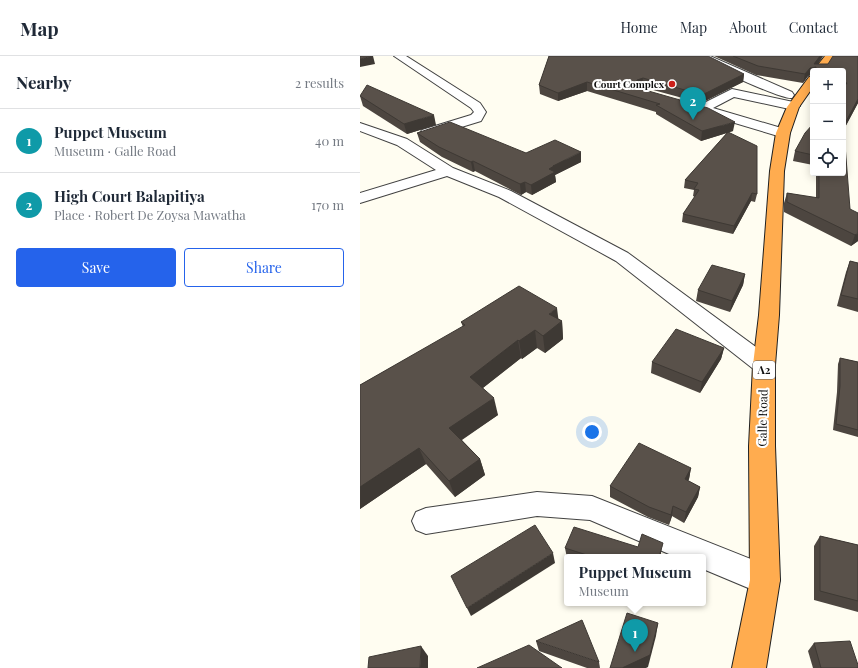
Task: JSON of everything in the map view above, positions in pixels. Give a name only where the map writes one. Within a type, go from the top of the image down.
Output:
[{"type":"highway","points":[[821,68],[830,56]]},
{"type":"highway","name":"Galle Road","points":[[749,668],[765,580],[762,446],[764,365],[769,315],[774,204],[783,133],[796,103],[810,83]]},
{"type":"street","points":[[399,56],[476,106],[480,112],[476,118],[402,142]]},
{"type":"street","points":[[702,56],[796,103]]},
{"type":"street","points":[[702,109],[732,93],[796,103]]},
{"type":"street","points":[[687,105],[783,133]]},
{"type":"street","points":[[360,127],[402,142],[448,171],[505,194],[622,257],[764,365]]},
{"type":"street","points":[[360,198],[448,171]]},
{"type":"street","points":[[426,521],[537,504],[592,508],[703,554]]},
{"type":"street","points":[[706,555],[765,580]]},
{"type":"building","points":[[360,56],[373,56],[360,59]]},
{"type":"building","points":[[549,56],[708,56],[744,74],[702,95],[643,78],[637,80],[635,84],[638,88],[708,108],[735,122],[702,131],[656,105],[660,104],[587,82],[558,93],[539,85]]},
{"type":"building","points":[[733,56],[820,56],[814,64],[828,64],[833,56],[858,56],[858,99],[846,121],[846,68],[816,67],[810,68],[805,74],[758,66]]},
{"type":"building","points":[[367,85],[434,115],[404,124],[360,96]]},
{"type":"building","points":[[450,122],[526,153],[555,140],[581,152],[553,166],[549,169],[555,172],[531,185],[525,182],[520,184],[473,161],[471,162],[439,147],[417,133]]},
{"type":"building","points":[[810,127],[810,154],[795,151],[805,133]]},
{"type":"building","points":[[728,132],[757,146],[757,194],[752,193],[734,226],[683,214],[699,190],[694,189],[698,183],[685,180]]},
{"type":"building","points":[[846,158],[850,209],[858,213],[858,233],[855,235],[787,202],[787,193],[819,198],[819,176],[846,176]]},
{"type":"building","points":[[850,261],[858,263],[858,299],[841,295]]},
{"type":"building","points":[[712,265],[745,274],[732,301],[698,290]]},
{"type":"building","points":[[519,286],[557,308],[549,314],[562,321],[543,336],[535,330],[519,341],[518,340],[470,377],[494,398],[449,428],[480,459],[449,481],[419,448],[360,487],[360,385],[465,325],[461,322]]},
{"type":"building","points":[[676,329],[724,348],[702,382],[652,362]]},
{"type":"building","points":[[840,358],[858,362],[858,430],[836,424],[840,386]]},
{"type":"building","points":[[639,443],[691,468],[685,479],[700,487],[686,512],[673,506],[671,515],[649,507],[610,486]]},
{"type":"building","points":[[535,525],[553,553],[467,608],[451,576]]},
{"type":"building","points":[[574,527],[638,547],[642,534],[663,543],[660,554],[584,554],[565,548]]},
{"type":"building","points":[[820,536],[858,545],[858,601],[820,591]]},
{"type":"building","points":[[627,613],[658,623],[650,655],[622,668],[610,668]]},
{"type":"building","points":[[582,620],[599,662],[536,641]]},
{"type":"building","points":[[850,641],[858,668],[821,668],[814,643]]},
{"type":"building","points":[[529,645],[562,668],[477,668]]},
{"type":"building","points":[[421,646],[420,668],[368,668],[369,657]]},
{"type":"place","name":"Court Complex","points":[[672,84]]},
{"type":"place","name":"High Court Balapitiya","points":[[693,120]]},
{"type":"place","name":"Puppet Museum","points":[[635,652]]}]
